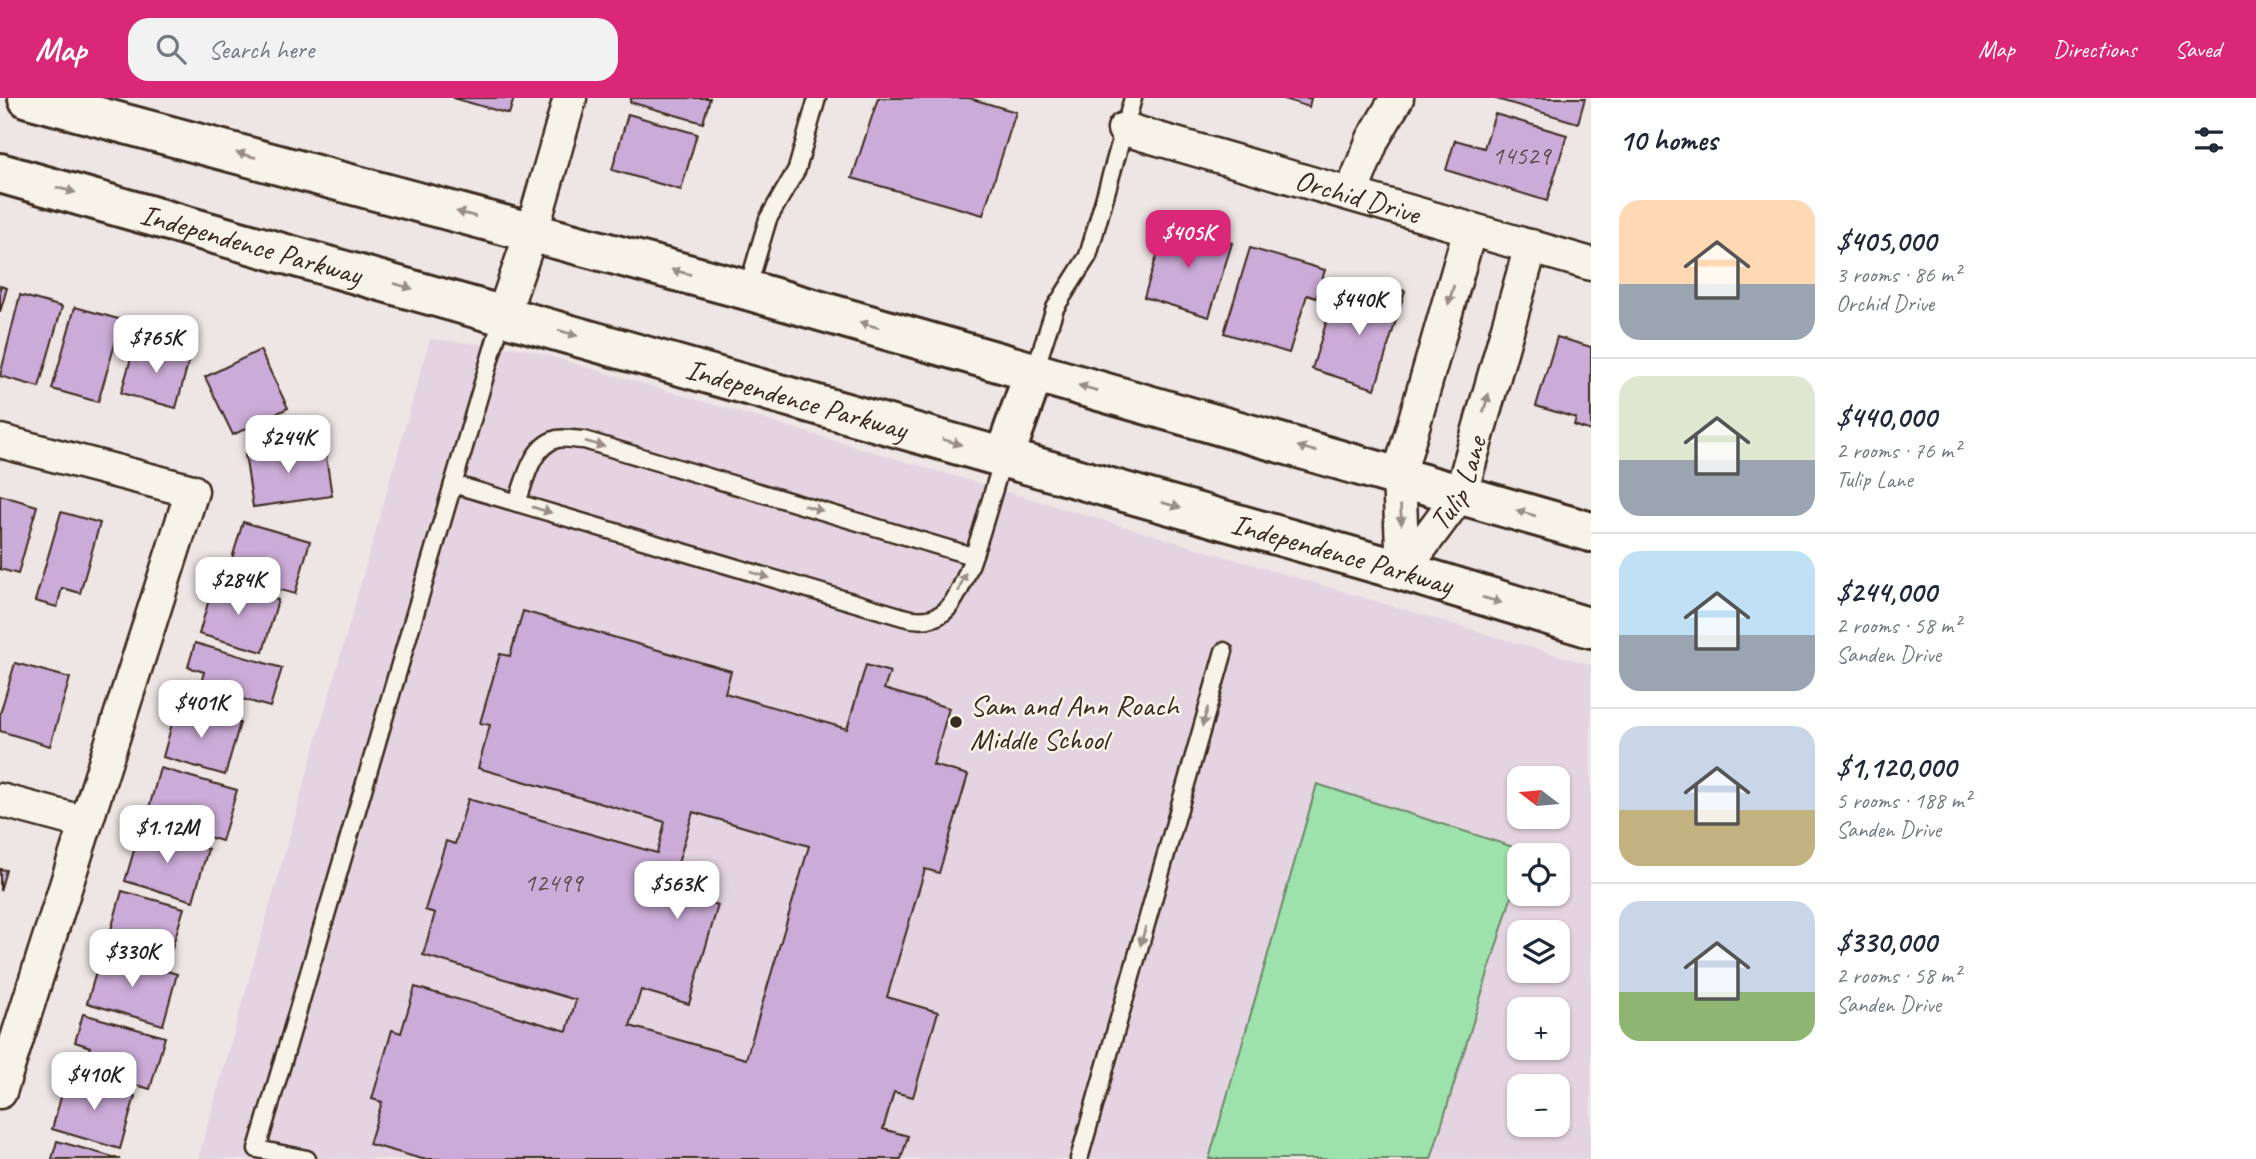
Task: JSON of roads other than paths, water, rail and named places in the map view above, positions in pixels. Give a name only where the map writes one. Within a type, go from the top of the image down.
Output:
[{"type":"main road","points":[[28,98],[747,290],[1591,532]]},
{"type":"main road","name":"Independence Parkway","points":[[0,173],[1404,571],[1591,628]]},
{"type":"main road","points":[[1004,457],[1034,373]]},
{"type":"street","points":[[503,315],[532,231],[570,98]]},
{"type":"street","points":[[1351,194],[1373,139],[1397,98]]},
{"type":"street","name":"Orchid Drive","points":[[1124,130],[1591,264]]},
{"type":"street","name":"Tulip Lane","points":[[1404,571],[1399,475],[1470,229]]},
{"type":"street","name":"Tulip Lane","points":[[1404,571],[1461,493],[1531,246]]},
{"type":"street","points":[[0,441],[192,491],[0,1092]]},
{"type":"street","points":[[0,800],[86,823]]},
{"type":"lane","points":[[747,290],[768,219],[797,169],[817,98]]},
{"type":"lane","points":[[1034,373],[1055,308],[1088,256],[1133,98]]},
{"type":"lane","points":[[307,1159],[257,1149],[503,315]]},
{"type":"lane","points":[[517,503],[534,457],[544,445],[558,438],[584,440],[972,556]]},
{"type":"lane","points":[[453,484],[910,619],[935,617],[945,611],[961,587],[1004,457]]},
{"type":"lane","points":[[1079,1159],[1224,651]]},
{"type":"place","name":"Sam and Ann Roach Middle School","points":[[956,722]]}]
